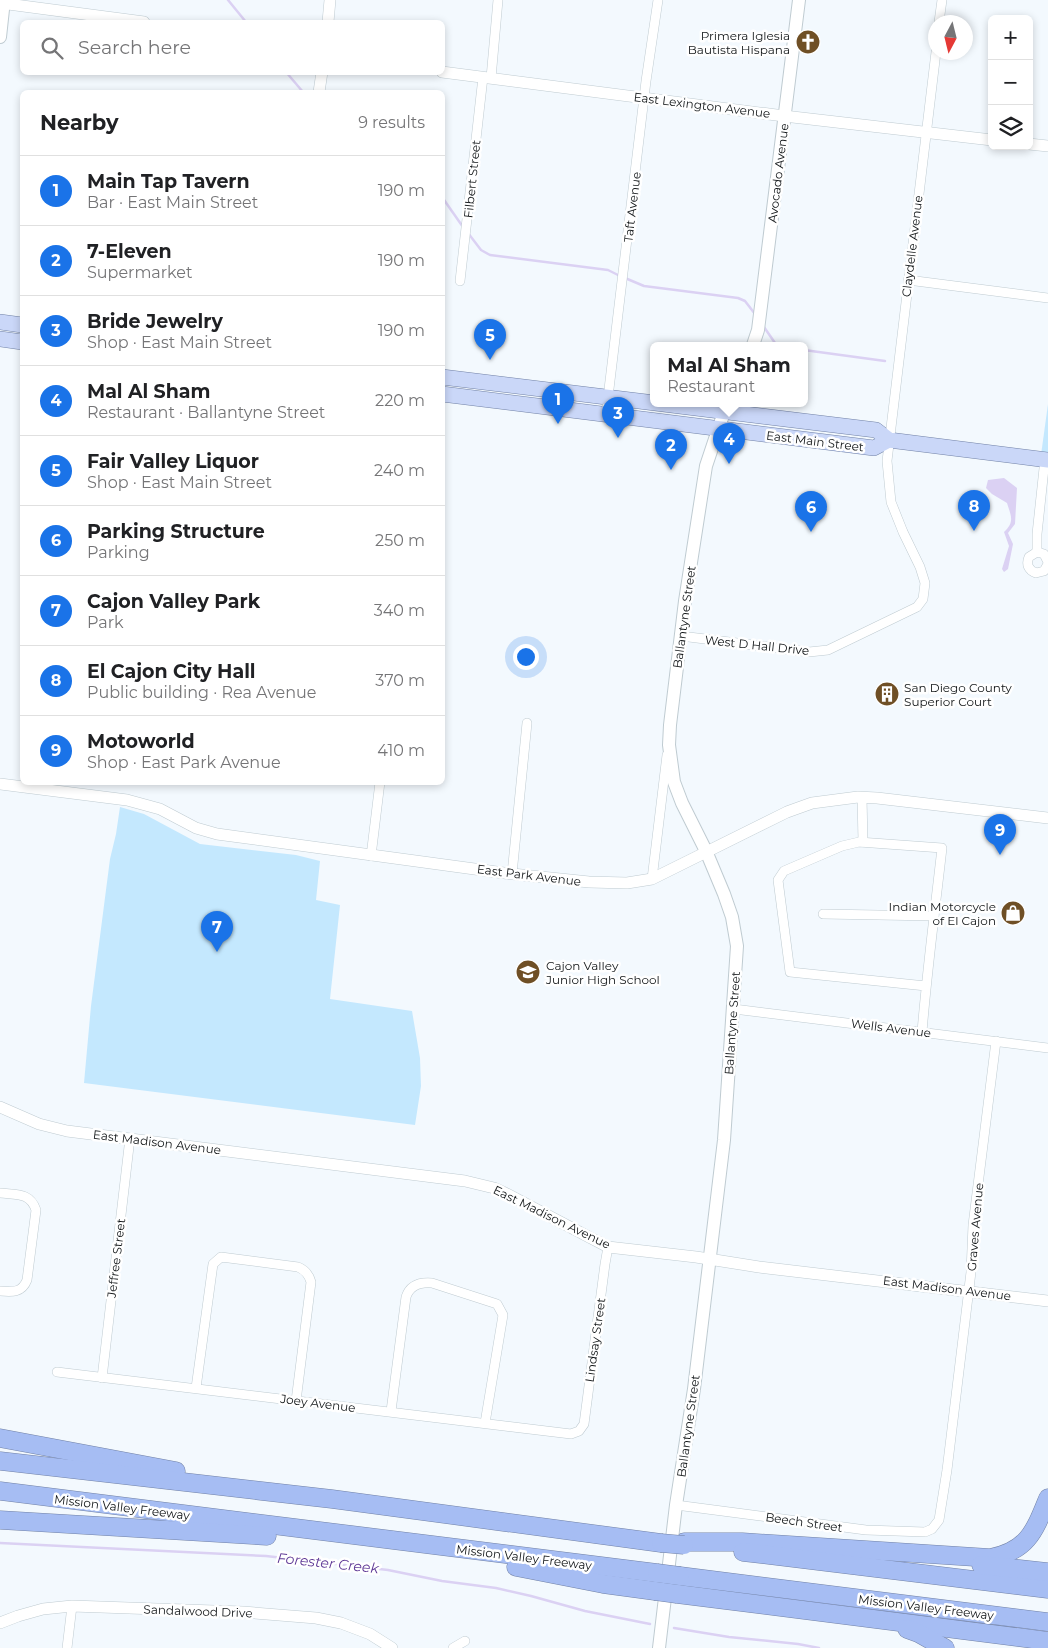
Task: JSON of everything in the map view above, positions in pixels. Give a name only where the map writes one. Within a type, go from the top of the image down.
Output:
[{"type":"highway","points":[[0,1438],[332,1500]]},
{"type":"highway","points":[[0,1461],[332,1500],[1048,1589]]},
{"type":"highway","name":"Mission Valley Freeway","points":[[0,1491],[1048,1622]]},
{"type":"highway","points":[[684,1544],[751,1542],[990,1558],[1003,1556],[1026,1542],[1033,1533],[1048,1498]]},
{"type":"highway","points":[[0,1520],[279,1537],[367,1538]]},
{"type":"highway","points":[[419,1544],[602,1584],[1048,1641]]},
{"type":"highway","points":[[859,1550],[1048,1572]]},
{"type":"highway","points":[[853,1615],[918,1632],[945,1648]]},
{"type":"main road","name":"Avocado Avenue","points":[[754,342],[758,330],[799,0]]},
{"type":"main road","points":[[0,37],[3,2]]},
{"type":"main road","points":[[0,322],[20,325]]},
{"type":"main road","points":[[0,339],[20,342]]},
{"type":"main road","name":"East Main Street","points":[[445,377],[650,401]]},
{"type":"main road","name":"East Main Street","points":[[445,394],[874,448],[889,440]]},
{"type":"main road","name":"East Main Street","points":[[725,407],[876,430],[889,440],[1047,459]]},
{"type":"main road","name":"Ballantyne Street","points":[[659,1648],[676,1505],[694,1389],[710,1260],[724,1140],[734,1010],[737,946],[732,917],[706,851],[674,782],[670,760],[670,725],[706,466],[725,407]]},
{"type":"street","points":[[328,20],[330,0]]},
{"type":"street","name":"Filbert Street","points":[[460,281],[498,0]]},
{"type":"street","name":"Taft Avenue","points":[[606,414],[644,98],[658,0]]},
{"type":"street","points":[[940,15],[942,0]]},
{"type":"street","points":[[3,2],[130,20]]},
{"type":"street","name":"Claydelle Avenue","points":[[889,440],[935,60]]},
{"type":"street","name":"East Lexington Avenue","points":[[445,72],[784,116],[988,140]]},
{"type":"street","points":[[319,90],[322,75]]},
{"type":"street","points":[[1033,144],[1048,146]]},
{"type":"street","points":[[908,280],[1048,298]]},
{"type":"street","name":"West D Hall Drive","points":[[681,636],[809,652],[828,650],[917,607],[923,599],[925,583],[920,567],[891,502],[887,461],[889,440]]},
{"type":"street","points":[[1037,552],[1037,534],[1047,459]]},
{"type":"street","points":[[1037,552],[1044,554],[1048,563],[1046,569],[1036,573],[1030,570],[1027,563],[1029,557],[1037,552]]},
{"type":"street","points":[[512,874],[527,723]]},
{"type":"street","points":[[652,879],[670,725]]},
{"type":"street","name":"East Park Avenue","points":[[0,784],[126,800],[160,809],[196,828],[217,834],[512,874],[609,884],[631,883],[652,879],[706,851],[795,809],[812,803],[862,797],[1048,818]]},
{"type":"street","points":[[372,856],[380,785]]},
{"type":"street","points":[[862,797],[863,842]]},
{"type":"street","points":[[922,1032],[942,848],[863,842],[842,846],[784,870],[778,880],[790,972],[926,986]]},
{"type":"street","points":[[823,914],[934,916]]},
{"type":"street","name":"Wells Avenue","points":[[734,1010],[1048,1048]]},
{"type":"street","name":"Graves Avenue","points":[[932,1529],[939,1520],[947,1470],[968,1290],[973,1224],[996,1041]]},
{"type":"street","name":"East Madison Avenue","points":[[0,1107],[39,1124],[67,1131],[465,1181],[494,1188],[505,1193],[608,1247],[1048,1301]]},
{"type":"street","name":"Jeffree Street","points":[[102,1378],[130,1138]]},
{"type":"street","points":[[0,1193],[30,1198],[36,1210],[25,1286],[20,1290],[12,1292],[0,1291]]},
{"type":"street","name":"Lindsay Street","points":[[579,1431],[584,1424],[608,1247]]},
{"type":"street","points":[[196,1388],[213,1264],[221,1257],[298,1267],[310,1276],[311,1282],[296,1400]]},
{"type":"street","points":[[391,1411],[406,1297],[408,1290],[413,1286],[425,1282],[497,1304],[503,1315],[485,1423]]},
{"type":"street","name":"Joey Avenue","points":[[57,1372],[571,1434],[579,1431]]},
{"type":"street","name":"Beech Street","points":[[676,1505],[866,1530],[925,1532],[932,1529]]},
{"type":"street","points":[[67,1648],[72,1606]]},
{"type":"street","name":"Sandalwood Drive","points":[[0,1623],[43,1609],[72,1606],[243,1612],[316,1618],[341,1623],[361,1629],[392,1648]]},
{"type":"street","points":[[454,1648],[465,1641]]},
{"type":"shaded area","points":[[1048,404],[1048,456],[1041,455]]},
{"type":"shaded area","points":[[1004,478],[1017,488],[1015,524],[1008,533],[1013,544],[1008,569],[1004,572],[1002,569],[1009,546],[1004,532],[1010,525],[1011,515],[1007,503],[986,488],[988,480]]},
{"type":"shaded area","points":[[120,807],[144,814],[200,844],[296,855],[320,861],[316,900],[340,905],[330,999],[412,1011],[420,1058],[421,1086],[415,1125],[84,1083],[91,1006],[110,859]]},
{"type":"waterway","points":[[228,0],[244,20]]},
{"type":"waterway","points":[[289,75],[301,90]]},
{"type":"waterway","points":[[445,201],[463,227]]},
{"type":"waterway","points":[[468,233],[481,250],[490,255],[608,270],[620,276]]},
{"type":"waterway","points":[[625,278],[644,286],[738,298],[745,301],[755,314]]},
{"type":"waterway","points":[[764,327],[774,342]]},
{"type":"waterway","points":[[808,351],[885,361]]},
{"type":"waterway","name":"Forester Creek","points":[[0,1543],[266,1556],[388,1570],[442,1581],[496,1588],[585,1611],[650,1624]]},
{"type":"waterway","name":"Forester Creek","points":[[674,1628],[819,1648]]},
{"type":"place","name":"Primera Iglesia Bautista Hispana","points":[[808,42]]},
{"type":"place","name":"Fair Valley Liquor","points":[[490,360]]},
{"type":"place","name":"Main Tap Tavern","points":[[558,424]]},
{"type":"place","name":"Bride Jewelry","points":[[618,438]]},
{"type":"place","name":"Mal Al Sham","points":[[729,464]]},
{"type":"place","name":"7-Eleven","points":[[671,470]]},
{"type":"place","name":"El Cajon City Hall","points":[[974,531]]},
{"type":"place","name":"Parking Structure","points":[[811,532]]},
{"type":"place","name":"San Diego County Superior Court","points":[[887,694]]},
{"type":"place","name":"Motoworld","points":[[1000,855]]},
{"type":"place","name":"Indian Motorcycle of El Cajon","points":[[1013,913]]},
{"type":"place","name":"Cajon Valley Park","points":[[217,952]]},
{"type":"place","name":"Cajon Valley Junior High School","points":[[528,972]]}]
